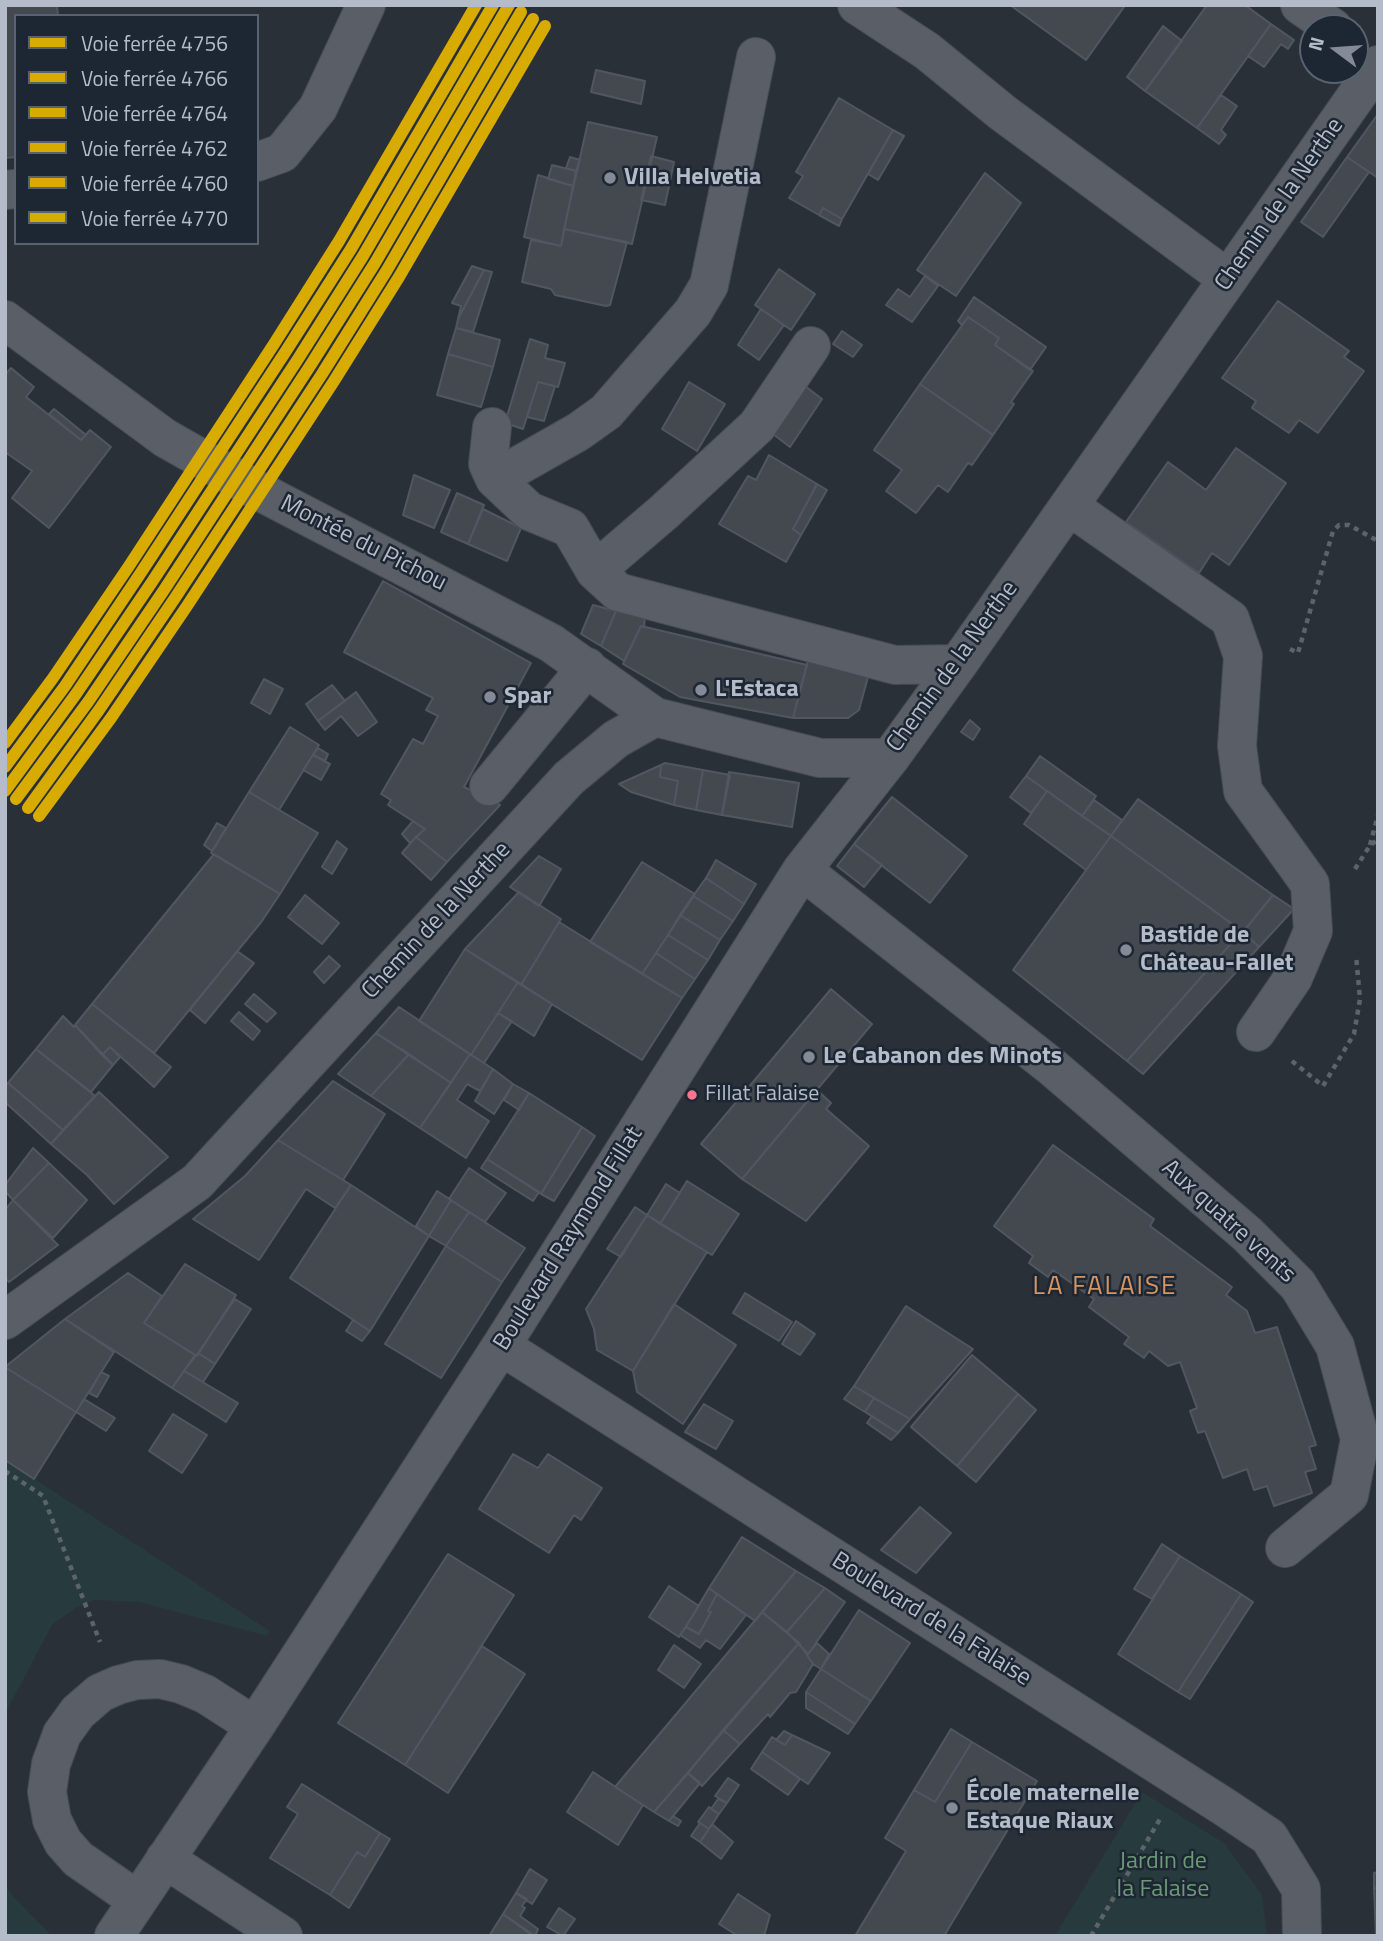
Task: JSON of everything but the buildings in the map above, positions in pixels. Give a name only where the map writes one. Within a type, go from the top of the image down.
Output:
[{"type":"street","points":[[259,161],[282,153],[318,108],[366,5]]},
{"type":"street","points":[[857,5],[927,51],[1003,113],[1228,279]]},
{"type":"street","points":[[495,479],[578,432],[606,412],[693,312],[709,285],[756,57]]},
{"type":"street","name":"Chemin de la Nerthe","points":[[5,1320],[197,1182],[569,778],[616,739],[655,717],[820,758],[890,758],[1378,65]]},
{"type":"street","name":"Montée du Pichou","points":[[5,320],[165,438],[253,488],[551,643],[655,717]]},
{"type":"street","points":[[595,571],[664,513],[757,426],[811,346]]},
{"type":"street","points":[[492,426],[488,464],[495,479],[529,511],[570,528],[595,571],[618,592],[894,665],[958,664]]},
{"type":"street","points":[[1069,506],[1230,619],[1243,656],[1237,746],[1243,791],[1310,884],[1313,931],[1293,978],[1256,1032]]},
{"type":"street","points":[[489,786],[587,667]]},
{"type":"street","name":"Boulevard Raymond Fillat","points":[[114,1936],[255,1726],[501,1346],[802,870],[890,758]]},
{"type":"street","name":"Aux quatre vents","points":[[802,870],[1052,1067],[1247,1234],[1298,1285],[1335,1346],[1360,1439],[1349,1496],[1285,1548]]},
{"type":"street","name":"Boulevard de la Falaise","points":[[501,1346],[1269,1837],[1301,1889],[1303,1936]]},
{"type":"street","points":[[137,1900],[78,1859],[63,1842],[51,1820],[47,1792],[51,1764],[62,1734],[78,1713],[100,1693],[137,1680],[160,1679],[181,1684],[223,1705],[255,1726]]},
{"type":"street","points":[[165,1859],[283,1936]]},
{"type":"path","points":[[1230,619],[1298,653],[1334,531],[1339,525],[1349,525],[1378,541]]},
{"type":"path","points":[[1369,847],[1378,816]]},
{"type":"path","points":[[1286,1056],[1323,1086],[1354,1034],[1360,999]]},
{"type":"path","points":[[5,1471],[43,1496],[84,1605]]},
{"type":"path","points":[[1091,1936],[1183,1780]]},
{"type":"green space","points":[[5,1460],[270,1631],[267,1636],[139,1602],[94,1600],[74,1609],[52,1625],[5,1714]]},
{"type":"green space","name":"Jardin de la Falaise","points":[[1142,1792],[1224,1843],[1262,1895],[1267,1936],[1055,1936]]},
{"type":"green space","points":[[5,1885],[12,1895],[52,1936],[5,1936]]},
{"type":"rail line","name":"4760","points":[[5,743],[129,566],[274,344],[339,241],[476,5]]},
{"type":"rail line","name":"4764","points":[[5,767],[65,686],[286,351],[351,249],[493,5]]},
{"type":"rail line","name":"4756","points":[[5,791],[76,694],[152,582],[298,359],[363,256],[509,5]]},
{"type":"rail line","name":"4766","points":[[16,799],[88,702],[310,366],[375,263],[521,12]]},
{"type":"rail line","name":"4762","points":[[28,808],[175,598],[322,374],[387,270],[533,19]]},
{"type":"rail line","name":"4770","points":[[39,816],[111,718],[187,606],[334,381],[399,277],[545,26]]},
{"type":"place","name":"Villa Helvetia","points":[[610,178]]},
{"type":"place","name":"L'Estaca","points":[[701,690]]},
{"type":"place","name":"Spar","points":[[490,697]]},
{"type":"place","name":"Bastide de Château-Fallet","points":[[1126,950]]},
{"type":"place","name":"Le Cabanon des Minots","points":[[809,1057]]},
{"type":"place","name":"Fillat Falaise","points":[[692,1095]]},
{"type":"place","name":"École maternelle Estaque Riaux","points":[[952,1808]]},
{"type":"district","name":"LA FALAISE","points":[[1105,1288]]}]
